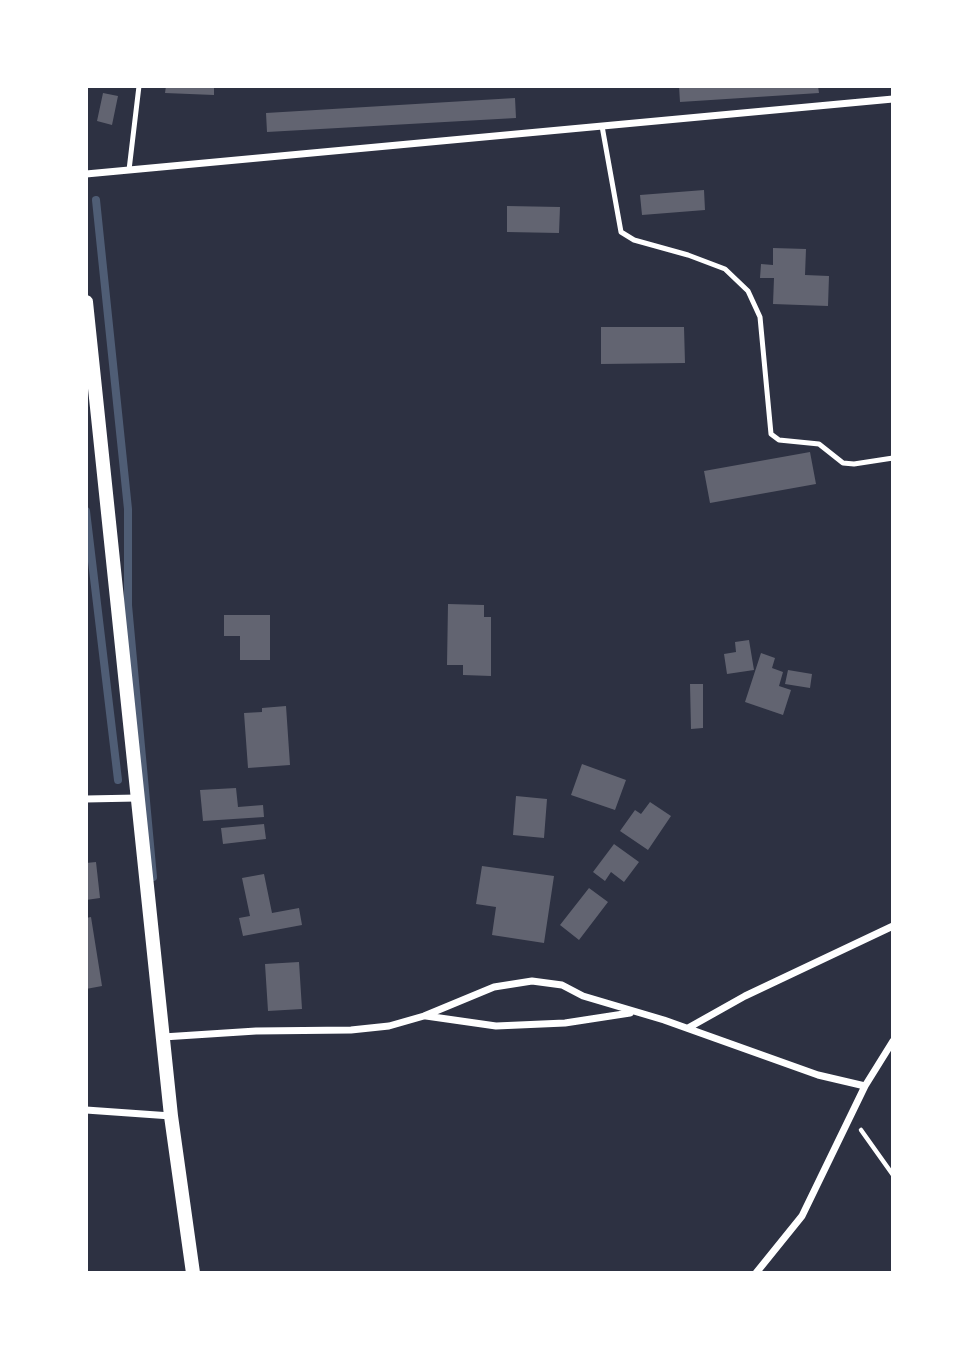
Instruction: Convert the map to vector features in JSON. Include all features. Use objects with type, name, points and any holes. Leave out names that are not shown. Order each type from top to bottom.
[{"type":"main road","points":[[86,303],[171,1116],[193,1273]]},
{"type":"street","points":[[86,174],[893,99]]},
{"type":"street","points":[[86,799],[137,798]]},
{"type":"street","points":[[688,1028],[745,996],[893,926]]},
{"type":"street","points":[[163,1037],[256,1031],[351,1030],[389,1026],[424,1016],[494,987],[532,981],[562,985],[583,996],[688,1028],[818,1075],[866,1086]]},
{"type":"street","points":[[424,1016],[496,1026],[565,1023],[634,1013]]},
{"type":"street","points":[[756,1273],[802,1216],[866,1086],[893,1041]]},
{"type":"street","points":[[86,1110],[171,1116]]},
{"type":"lane","points":[[129,170],[139,86]]},
{"type":"lane","points":[[602,126],[621,232],[634,240],[688,255],[725,270],[748,290],[760,317],[771,434],[779,440],[819,444],[843,463],[893,458]]},
{"type":"path","points":[[852,1118],[893,1175]]},
{"type":"building","points":[[166,86],[214,86],[214,95],[165,93]]},
{"type":"building","points":[[679,86],[818,86],[819,93],[680,102]]},
{"type":"building","points":[[103,93],[118,96],[112,125],[97,121]]},
{"type":"building","points":[[515,98],[516,118],[267,132],[266,113]]},
{"type":"building","points":[[704,190],[705,210],[642,215],[640,195]]},
{"type":"building","points":[[507,206],[560,207],[559,233],[507,232]]},
{"type":"building","points":[[773,248],[806,249],[805,275],[829,276],[828,306],[773,304],[774,278],[760,278],[761,264],[773,265]]},
{"type":"building","points":[[601,327],[684,327],[685,363],[601,364]]},
{"type":"building","points":[[810,452],[816,484],[710,503],[704,471]]},
{"type":"building","points":[[448,604],[484,605],[484,617],[491,617],[491,676],[463,675],[463,665],[447,665]]},
{"type":"building","points":[[224,615],[270,615],[270,660],[240,660],[240,636],[224,636]]},
{"type":"building","points":[[749,640],[754,670],[727,674],[724,654],[736,652],[735,642]]},
{"type":"building","points":[[761,653],[775,658],[772,668],[783,672],[779,686],[791,690],[783,715],[745,702]]},
{"type":"building","points":[[788,670],[812,674],[810,688],[785,684]]},
{"type":"building","points":[[690,684],[703,684],[703,728],[691,729]]},
{"type":"building","points":[[286,706],[290,765],[248,768],[244,713]]},
{"type":"building","points":[[582,764],[626,780],[615,810],[571,795]]},
{"type":"building","points":[[236,788],[238,807],[263,805],[264,817],[203,821],[200,790]]},
{"type":"building","points":[[516,796],[547,799],[544,838],[513,835]]},
{"type":"building","points":[[650,802],[671,816],[648,850],[620,831],[635,810],[641,814]]},
{"type":"building","points":[[264,824],[266,839],[223,844],[221,828]]},
{"type":"building","points":[[614,844],[639,862],[624,882],[611,872],[605,881],[593,872]]},
{"type":"building","points":[[96,862],[100,898],[86,900],[86,863]]},
{"type":"building","points":[[482,866],[554,876],[544,943],[492,935],[496,907],[476,904]]},
{"type":"building","points":[[264,874],[272,913],[299,908],[302,925],[243,936],[239,918],[250,916],[242,878]]},
{"type":"building","points":[[589,888],[608,902],[579,940],[560,925]]},
{"type":"building","points":[[91,917],[102,986],[86,989],[86,918]]},
{"type":"building","points":[[299,962],[302,1009],[268,1011],[265,964]]},
{"type":"waterway","points":[[96,200],[128,509],[128,605],[153,877]]},
{"type":"waterway","points":[[86,511],[118,780]]}]
